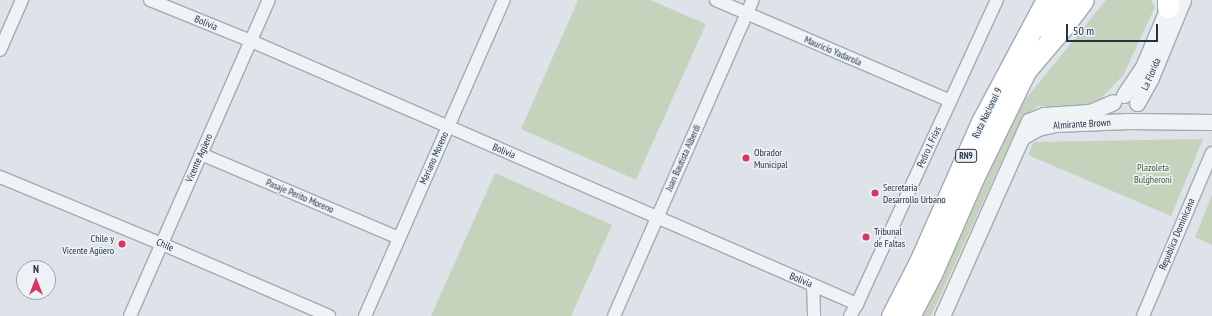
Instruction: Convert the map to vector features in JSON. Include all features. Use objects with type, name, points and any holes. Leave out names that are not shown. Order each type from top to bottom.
[{"type":"highway","name":"RN9","points":[[1018,69],[1020,30],[1034,0]]},
{"type":"highway","name":"Ruta Nacional 9","points":[[909,316],[931,274],[973,178],[1047,0]]},
{"type":"highway","name":"Ruta Nacional 9","points":[[892,316],[919,264],[982,122],[1064,0]]},
{"type":"highway","name":"RN9","points":[[1018,69],[1083,0]]},
{"type":"street","points":[[0,50],[22,0]]},
{"type":"street","name":"Bolivia","points":[[150,0],[250,41],[857,304]]},
{"type":"street","name":"Vicente Agüero","points":[[130,316],[269,0]]},
{"type":"street","name":"Mariano Moreno","points":[[365,316],[504,0]]},
{"type":"street","name":"Mauricio Yadarola","points":[[716,0],[950,101]]},
{"type":"street","name":"Juan Bautista Alberdi","points":[[614,316],[753,0]]},
{"type":"street","name":"Pedro J. Frías","points":[[850,316],[857,304],[997,0]]},
{"type":"street","points":[[1128,102],[1172,2]]},
{"type":"street","points":[[1125,121],[1136,115],[1128,102]]},
{"type":"street","points":[[942,316],[1029,121],[1038,116],[1090,112],[1128,102],[1163,122]]},
{"type":"street","name":"Almirante Brown","points":[[1125,121],[1113,114],[1128,102]]},
{"type":"street","name":"Almirante Brown","points":[[1022,137],[1046,126],[1125,121],[1212,122]]},
{"type":"street","name":"Republica Dominicana","points":[[1143,316],[1212,153]]},
{"type":"street","name":"Pasaje Perito Moreno","points":[[201,154],[399,238]]},
{"type":"street","name":"Chile","points":[[0,177],[162,244],[329,316]]},
{"type":"street","points":[[813,285],[814,316]]},
{"type":"green space","points":[[578,0],[650,0],[706,24],[636,180],[521,129]]},
{"type":"green space","points":[[1106,0],[1151,0],[1155,7],[1124,74],[1094,106],[1038,106],[1021,119],[931,316],[921,316],[1016,111]]},
{"type":"green space","name":"Plazoleta Bulgheroni","points":[[1203,139],[1171,216],[1028,155],[1034,142]]},
{"type":"green space","points":[[495,173],[612,225],[571,316],[431,316]]},
{"type":"green space","points":[[1212,195],[1212,245],[1195,237]]},
{"type":"place","name":"Obrador Municipal","points":[[746,158]]},
{"type":"place","name":"Secretaria Desarrollo Urbano","points":[[875,193]]},
{"type":"place","name":"Tribunal de Faltas","points":[[866,237]]},
{"type":"place","name":"Chile y Vicente Agüero","points":[[122,244]]}]
